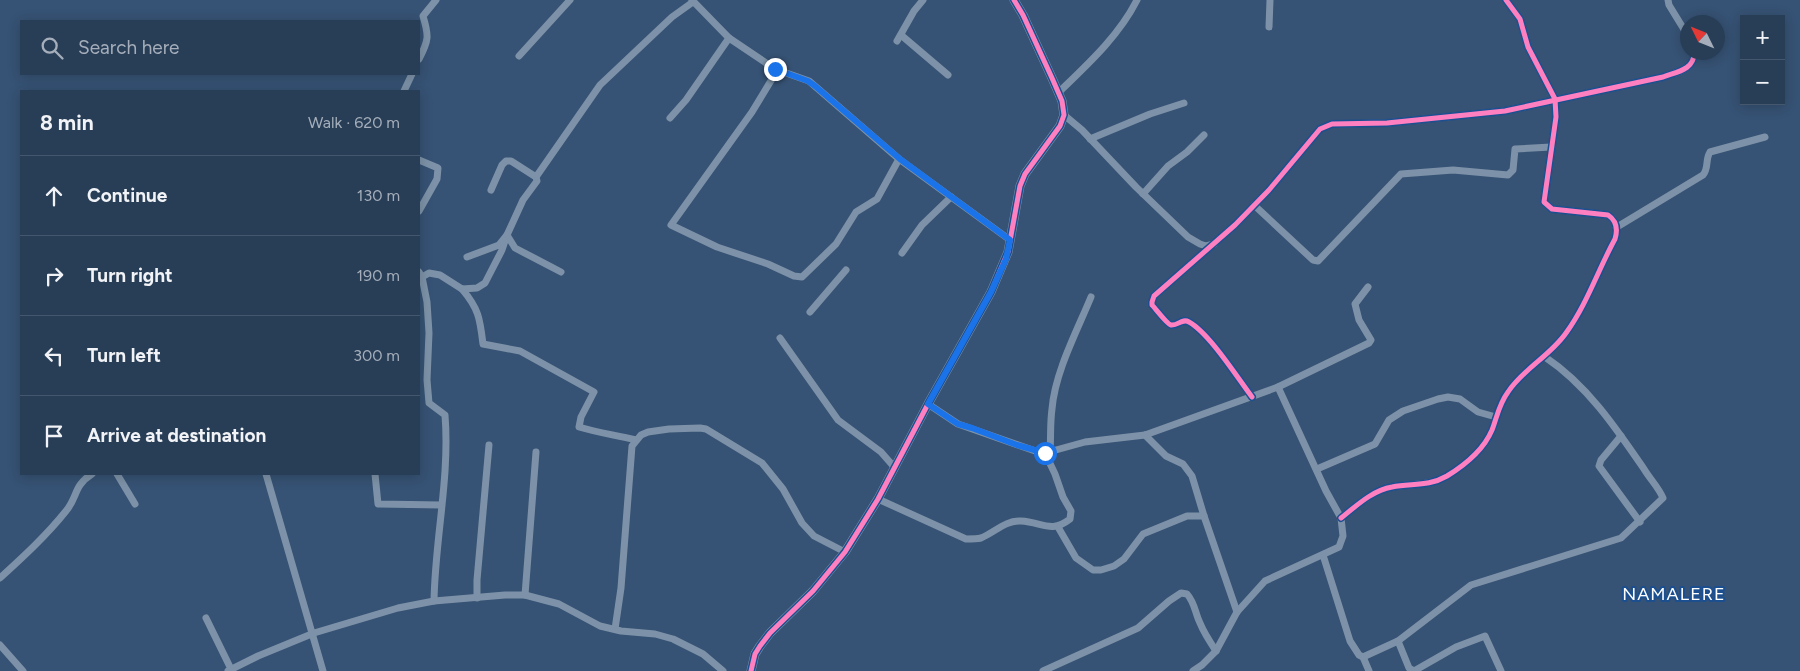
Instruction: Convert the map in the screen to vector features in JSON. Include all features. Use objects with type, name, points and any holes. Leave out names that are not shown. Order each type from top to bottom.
[{"type":"street","points":[[420,57],[426,44],[427,31],[423,16],[436,0]]},
{"type":"street","points":[[519,56],[570,0]]},
{"type":"street","points":[[923,0],[914,11],[899,38],[948,75]]},
{"type":"street","points":[[751,671],[755,654],[760,646],[770,633],[813,591],[845,552],[878,499],[928,404],[991,292],[1006,259],[1020,186],[1025,174],[1060,126],[1064,115],[1064,108],[1023,15],[1014,0]]},
{"type":"street","points":[[1058,93],[1096,56],[1123,24],[1137,0]]},
{"type":"street","points":[[1269,27],[1270,0]]},
{"type":"street","points":[[1341,518],[1378,491],[1393,487],[1420,486],[1446,477],[1461,467],[1484,444],[1489,438],[1500,406],[1508,391],[1530,368],[1545,357],[1566,333],[1581,311],[1615,239],[1617,227],[1611,218],[1604,214],[1556,209],[1546,205],[1543,198],[1556,118],[1555,99],[1528,47],[1520,19],[1506,0]]},
{"type":"street","points":[[1668,0],[1680,23]]},
{"type":"street","points":[[462,289],[477,288],[485,283],[524,200],[537,181],[536,177],[600,85],[672,17],[692,1],[729,38],[768,65],[808,81],[815,86],[900,159],[1010,240]]},
{"type":"street","points":[[670,118],[686,100],[729,38]]},
{"type":"street","points":[[1252,396],[1216,350],[1191,323],[1183,320],[1170,325],[1152,304],[1154,296],[1214,244],[1269,190],[1316,132],[1332,124],[1386,124],[1505,111],[1555,99],[1650,81],[1685,70],[1690,66],[1693,60]]},
{"type":"street","points":[[779,71],[671,225],[717,247],[768,264],[794,276],[802,277],[836,244],[856,212],[877,199],[900,159]]},
{"type":"street","points":[[404,90],[412,75]]},
{"type":"street","points":[[1090,139],[1150,114],[1184,103]]},
{"type":"street","points":[[1064,115],[1188,237],[1206,246],[1214,244]]},
{"type":"street","points":[[1143,194],[1168,166],[1187,152],[1204,135]]},
{"type":"street","points":[[1617,227],[1702,175],[1706,169],[1707,156],[1710,152],[1765,137]]},
{"type":"street","points":[[690,194],[718,167],[732,144]]},
{"type":"street","points":[[1254,205],[1313,260],[1318,261],[1401,174],[1453,170],[1508,175],[1513,170],[1515,149],[1551,147]]},
{"type":"street","points":[[420,160],[438,168],[437,179],[420,209]]},
{"type":"street","points":[[492,190],[502,165],[506,160],[511,161],[536,177]]},
{"type":"street","points":[[902,253],[922,225],[951,197]]},
{"type":"street","points":[[467,258],[499,246],[507,235]]},
{"type":"street","points":[[507,235],[515,248],[561,272]]},
{"type":"street","points":[[810,312],[846,270]]},
{"type":"street","points":[[434,601],[435,570],[447,443],[445,415],[429,403],[427,380],[428,302],[420,275],[429,273],[440,274],[462,289],[473,302],[480,319],[483,344],[520,351],[594,392],[581,417],[579,427],[601,434],[618,435],[636,440]]},
{"type":"street","points":[[928,404],[958,424],[1017,445],[1048,452],[1085,442],[1145,435],[1278,387],[1369,343],[1371,340],[1359,320],[1355,304],[1368,286]]},
{"type":"street","points":[[878,499],[966,539],[979,539],[1002,526],[1021,521],[1052,528],[1070,520],[1071,511],[1063,497],[1048,452],[1052,408],[1067,355],[1091,297]]},
{"type":"street","points":[[780,338],[838,420],[881,452],[895,468]]},
{"type":"street","points":[[1363,657],[1398,641],[1471,585],[1621,538],[1640,522],[1663,498],[1621,436],[1586,392],[1563,369],[1545,357]]},
{"type":"street","points":[[1193,671],[1216,651],[1237,612],[1266,581],[1341,545],[1343,532],[1341,518],[1326,491],[1278,387]]},
{"type":"street","points":[[1317,469],[1375,444],[1389,420],[1403,411],[1438,399],[1448,397],[1460,399],[1478,412],[1496,417]]},
{"type":"street","points":[[614,629],[621,588],[632,446],[641,435],[655,430],[706,429],[762,463],[783,489],[802,523],[814,536],[845,552]]},
{"type":"street","points":[[1145,435],[1166,456],[1184,464],[1192,476],[1237,612]]},
{"type":"street","points":[[1621,436],[1601,460],[1599,466],[1640,522]]},
{"type":"street","points":[[477,598],[489,445]]},
{"type":"street","points":[[525,595],[536,452]]},
{"type":"street","points":[[0,578],[32,549],[64,514],[69,508],[80,483],[91,475]]},
{"type":"street","points":[[117,475],[135,504]]},
{"type":"street","points":[[266,475],[324,671]]},
{"type":"street","points":[[375,475],[378,504],[441,505]]},
{"type":"street","points":[[1058,526],[1076,558],[1093,570],[1101,570],[1114,566],[1124,559],[1143,534],[1187,516],[1204,516]]},
{"type":"street","points":[[1323,555],[1350,641],[1359,655],[1363,657],[1369,671]]},
{"type":"street","points":[[1043,671],[1138,628],[1181,593],[1187,594],[1194,603],[1203,632],[1216,651]]},
{"type":"street","points":[[206,618],[230,670],[258,656],[314,633],[398,608],[434,601],[525,595],[559,604],[600,626],[622,631],[655,634],[672,639],[702,654],[723,671]]},
{"type":"street","points":[[1398,641],[1410,668],[1414,671],[1456,647],[1485,636],[1501,671]]},
{"type":"street","points":[[0,645],[23,671]]},
{"type":"cycle path","points":[[751,671],[755,654],[760,646],[770,633],[813,591],[845,552],[878,499],[928,404],[991,292],[1008,252],[1020,186],[1025,174],[1060,126],[1064,115],[1062,101],[1023,15],[1014,0]]},
{"type":"cycle path","points":[[1341,518],[1378,491],[1392,487],[1433,482],[1454,472],[1473,456],[1489,437],[1500,406],[1514,384],[1552,349],[1566,333],[1586,299],[1615,239],[1616,226],[1608,215],[1552,209],[1544,202],[1556,117],[1555,99],[1528,47],[1520,19],[1506,0]]},
{"type":"cycle path","points":[[1252,397],[1222,356],[1197,328],[1187,321],[1173,325],[1169,324],[1152,305],[1152,302],[1154,296],[1235,225],[1269,190],[1320,129],[1332,124],[1387,123],[1505,111],[1663,77],[1688,67],[1692,60]]},
{"type":"district","name":"NAMALERE","points":[[1674,594]]},
{"type":"route","points":[[775,69],[808,81],[815,86],[900,159],[1010,240],[1006,259],[991,292],[928,404],[958,424],[1045,453]]}]
